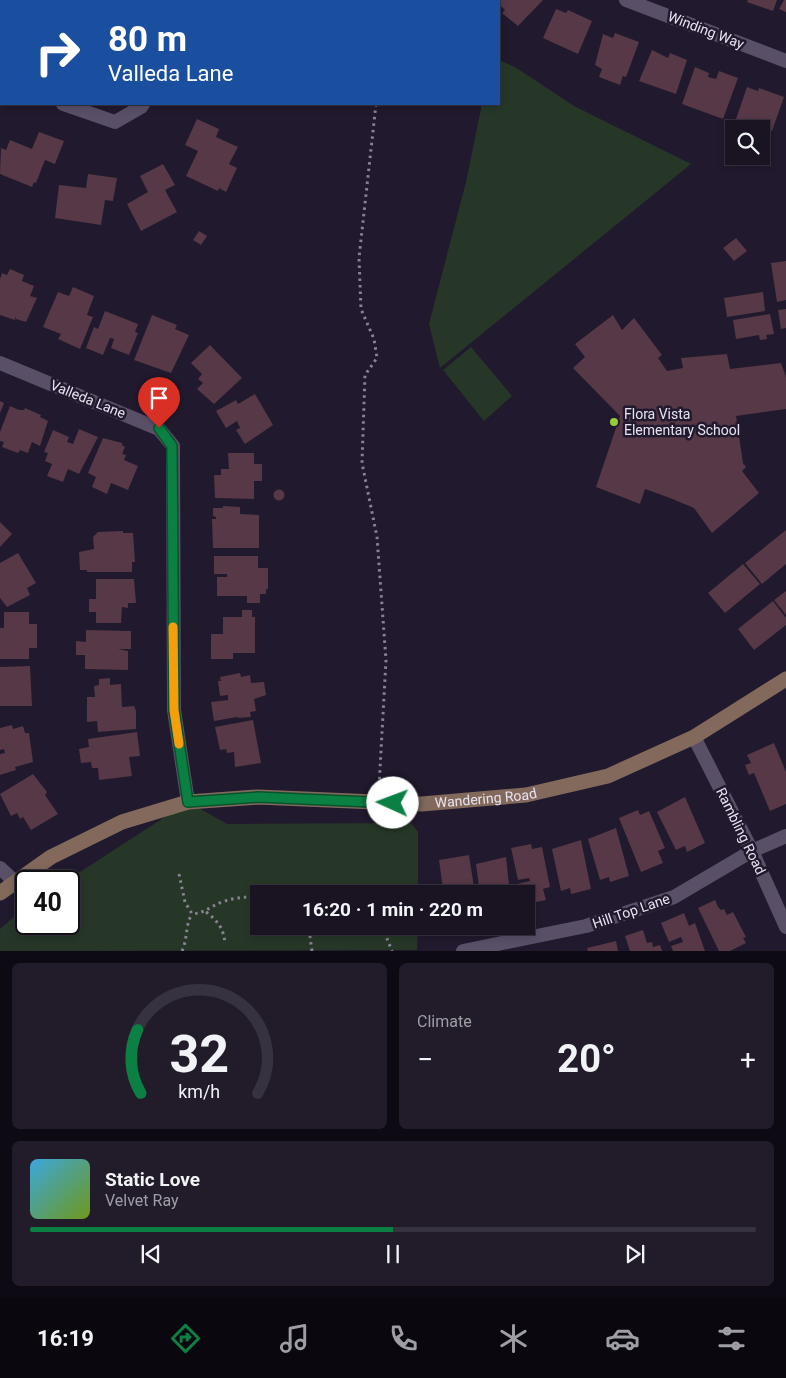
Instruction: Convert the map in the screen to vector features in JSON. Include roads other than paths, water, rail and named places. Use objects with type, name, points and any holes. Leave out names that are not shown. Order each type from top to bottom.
[{"type":"street","name":"Winding Way","points":[[626,0],[786,61]]},
{"type":"street","points":[[66,105],[115,122],[142,105]]},
{"type":"street","name":"Valleda Lane","points":[[0,363],[159,428],[172,446],[174,710],[188,802]]},
{"type":"street","name":"Wandering Road","points":[[0,893],[14,881],[51,857],[122,822],[188,802],[258,797],[422,804],[526,796],[608,776],[694,736],[786,679]]},
{"type":"street","name":"Rambling Road","points":[[694,736],[752,851],[786,927]]},
{"type":"street","name":"Hill Top Lane","points":[[463,950],[586,926],[674,897],[752,851],[786,836]]},
{"type":"street","points":[[0,868],[14,881]]},
{"type":"place","name":"Flora Vista Elementary School","points":[[614,422]]}]
